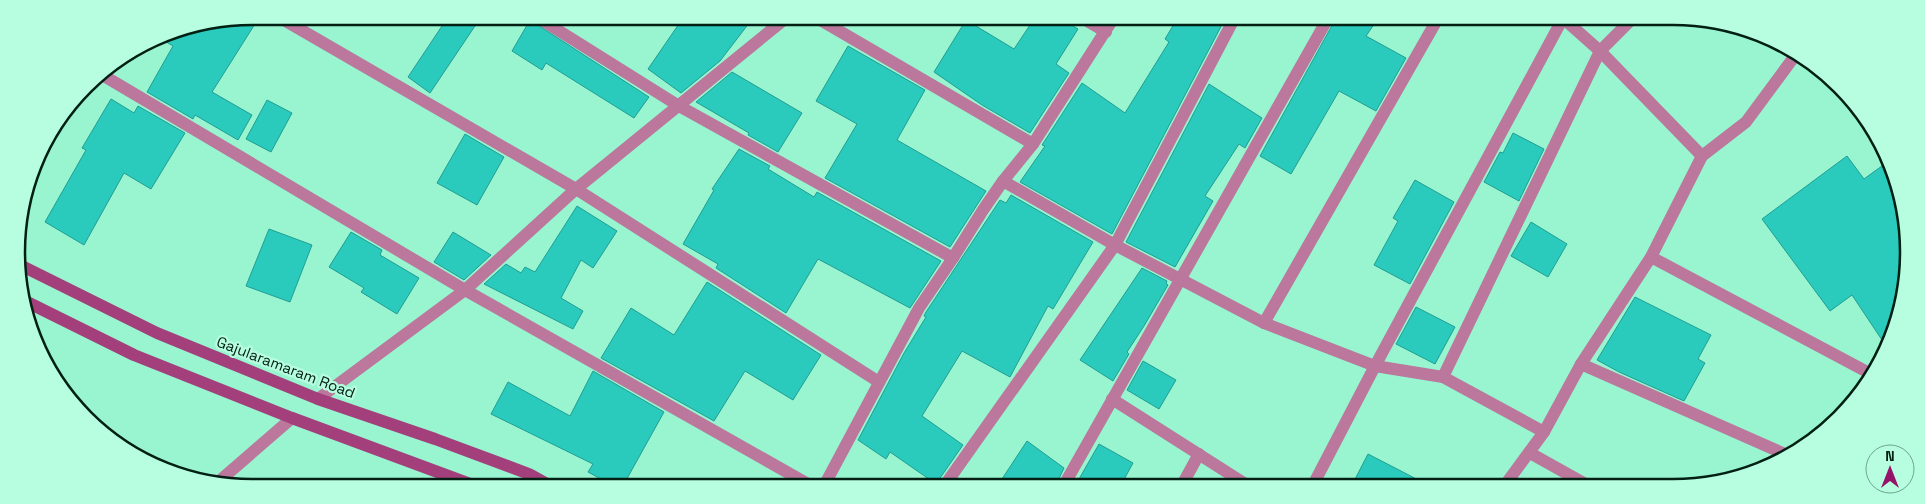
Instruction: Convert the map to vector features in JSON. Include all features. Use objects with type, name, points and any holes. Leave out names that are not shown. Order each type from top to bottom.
[{"type":"main road","name":"Gajularamaram Road","points":[[25,268],[156,333],[318,399],[443,442],[538,479]]},
{"type":"main road","points":[[31,304],[134,355],[292,418],[457,479]]},
{"type":"street","points":[[293,25],[576,189],[879,382]]},
{"type":"street","points":[[550,25],[680,106],[954,258]]},
{"type":"street","points":[[318,399],[465,290],[576,189],[778,25]]},
{"type":"street","points":[[829,25],[1033,144]]},
{"type":"street","points":[[1094,25],[1106,32]]},
{"type":"street","points":[[828,479],[919,308],[954,258],[1003,181],[1033,144],[1110,25]]},
{"type":"street","points":[[949,479],[1115,245],[1231,25]]},
{"type":"street","points":[[1067,479],[1324,25]]},
{"type":"street","points":[[1264,323],[1434,25]]},
{"type":"street","points":[[1316,479],[1375,366],[1561,25]]},
{"type":"street","points":[[1570,25],[1600,51],[1702,156]]},
{"type":"street","points":[[1444,377],[1600,51],[1626,25]]},
{"type":"street","points":[[1510,479],[1544,432],[1581,364],[1651,257],[1702,156],[1746,122],[1793,59]]},
{"type":"street","points":[[107,78],[465,290],[799,479]]},
{"type":"street","points":[[1003,181],[1115,245],[1264,323],[1375,366],[1444,377],[1544,432]]},
{"type":"street","points":[[1651,257],[1866,371]]},
{"type":"street","points":[[1581,364],[1780,452]]},
{"type":"street","points":[[1112,399],[1238,479]]},
{"type":"street","points":[[224,477],[292,418]]},
{"type":"street","points":[[1530,453],[1576,479]]},
{"type":"street","points":[[1185,479],[1199,454]]},
{"type":"building","points":[[254,25],[212,92],[252,115],[238,140],[195,115],[193,119],[147,92],[173,46],[166,42],[208,29]]},
{"type":"building","points":[[443,25],[476,25],[430,93],[408,77]]},
{"type":"building","points":[[527,25],[538,25],[649,97],[634,118],[546,63],[542,70],[512,51]]},
{"type":"building","points":[[678,25],[748,25],[720,61],[681,93],[648,69]]},
{"type":"building","points":[[963,25],[974,25],[1014,49],[1030,25],[1072,25],[1078,29],[1056,64],[1069,73],[1030,133],[982,105],[934,72]]},
{"type":"building","points":[[1173,25],[1222,25],[1112,234],[1020,182],[1045,146],[1042,145],[1082,83],[1125,113],[1169,42],[1165,39]]},
{"type":"building","points":[[1332,25],[1374,25],[1366,36],[1406,58],[1376,111],[1339,91],[1291,174],[1260,156]]},
{"type":"building","points":[[848,46],[925,90],[897,140],[986,191],[950,247],[825,178],[857,124],[816,101]]},
{"type":"building","points":[[732,72],[802,113],[778,152],[696,102]]},
{"type":"building","points":[[1209,84],[1262,118],[1245,148],[1239,144],[1205,196],[1213,201],[1175,267],[1126,242]]},
{"type":"building","points":[[111,99],[134,113],[138,106],[185,133],[151,189],[124,173],[84,245],[45,222],[86,150],[82,148]]},
{"type":"building","points":[[267,100],[292,113],[271,152],[246,139]]},
{"type":"building","points":[[1513,133],[1544,149],[1519,201],[1484,182],[1500,152],[1503,153]]},
{"type":"building","points":[[465,134],[504,157],[477,205],[437,183]]},
{"type":"building","points":[[739,149],[770,166],[768,169],[814,197],[817,192],[941,261],[910,308],[818,259],[786,313],[716,268],[718,264],[683,244],[714,190],[712,189]]},
{"type":"building","points":[[1847,156],[1864,179],[1883,165],[1896,208],[1900,237],[1900,267],[1896,296],[1882,340],[1852,295],[1830,311],[1762,219]]},
{"type":"building","points":[[1415,180],[1454,202],[1410,284],[1374,265],[1398,221],[1393,218]]},
{"type":"building","points":[[1011,195],[1093,242],[1053,309],[1048,306],[1010,377],[962,351],[922,416],[963,445],[939,479],[929,479],[890,452],[886,459],[858,440],[904,353],[926,317],[924,316],[926,312],[1000,200],[1006,203]]},
{"type":"building","points":[[577,206],[617,231],[593,268],[581,260],[561,298],[583,311],[573,329],[484,284],[506,264],[521,273],[525,267],[535,272]]},
{"type":"building","points":[[1531,222],[1567,244],[1548,277],[1511,256]]},
{"type":"building","points":[[269,229],[312,245],[290,302],[246,286]]},
{"type":"building","points":[[351,232],[382,250],[380,255],[419,278],[397,314],[361,292],[364,288],[329,267]]},
{"type":"building","points":[[453,232],[491,255],[464,280],[434,262]]},
{"type":"building","points":[[1142,268],[1167,281],[1168,285],[1127,352],[1129,354],[1113,381],[1080,360]]},
{"type":"building","points":[[707,282],[821,355],[793,400],[745,371],[714,421],[601,358],[631,308],[674,335]]},
{"type":"building","points":[[1635,297],[1711,335],[1698,359],[1705,363],[1684,401],[1597,360]]},
{"type":"building","points":[[1416,307],[1455,327],[1435,364],[1396,344]]},
{"type":"building","points":[[1143,361],[1176,380],[1159,409],[1127,390]]},
{"type":"building","points":[[593,371],[664,412],[627,479],[601,479],[588,472],[593,464],[491,414],[508,382],[570,416]]},
{"type":"building","points":[[1027,441],[1064,468],[1059,479],[1002,479]]},
{"type":"building","points":[[1099,444],[1133,463],[1124,479],[1079,479]]},
{"type":"building","points":[[1368,454],[1416,479],[1355,479]]}]
